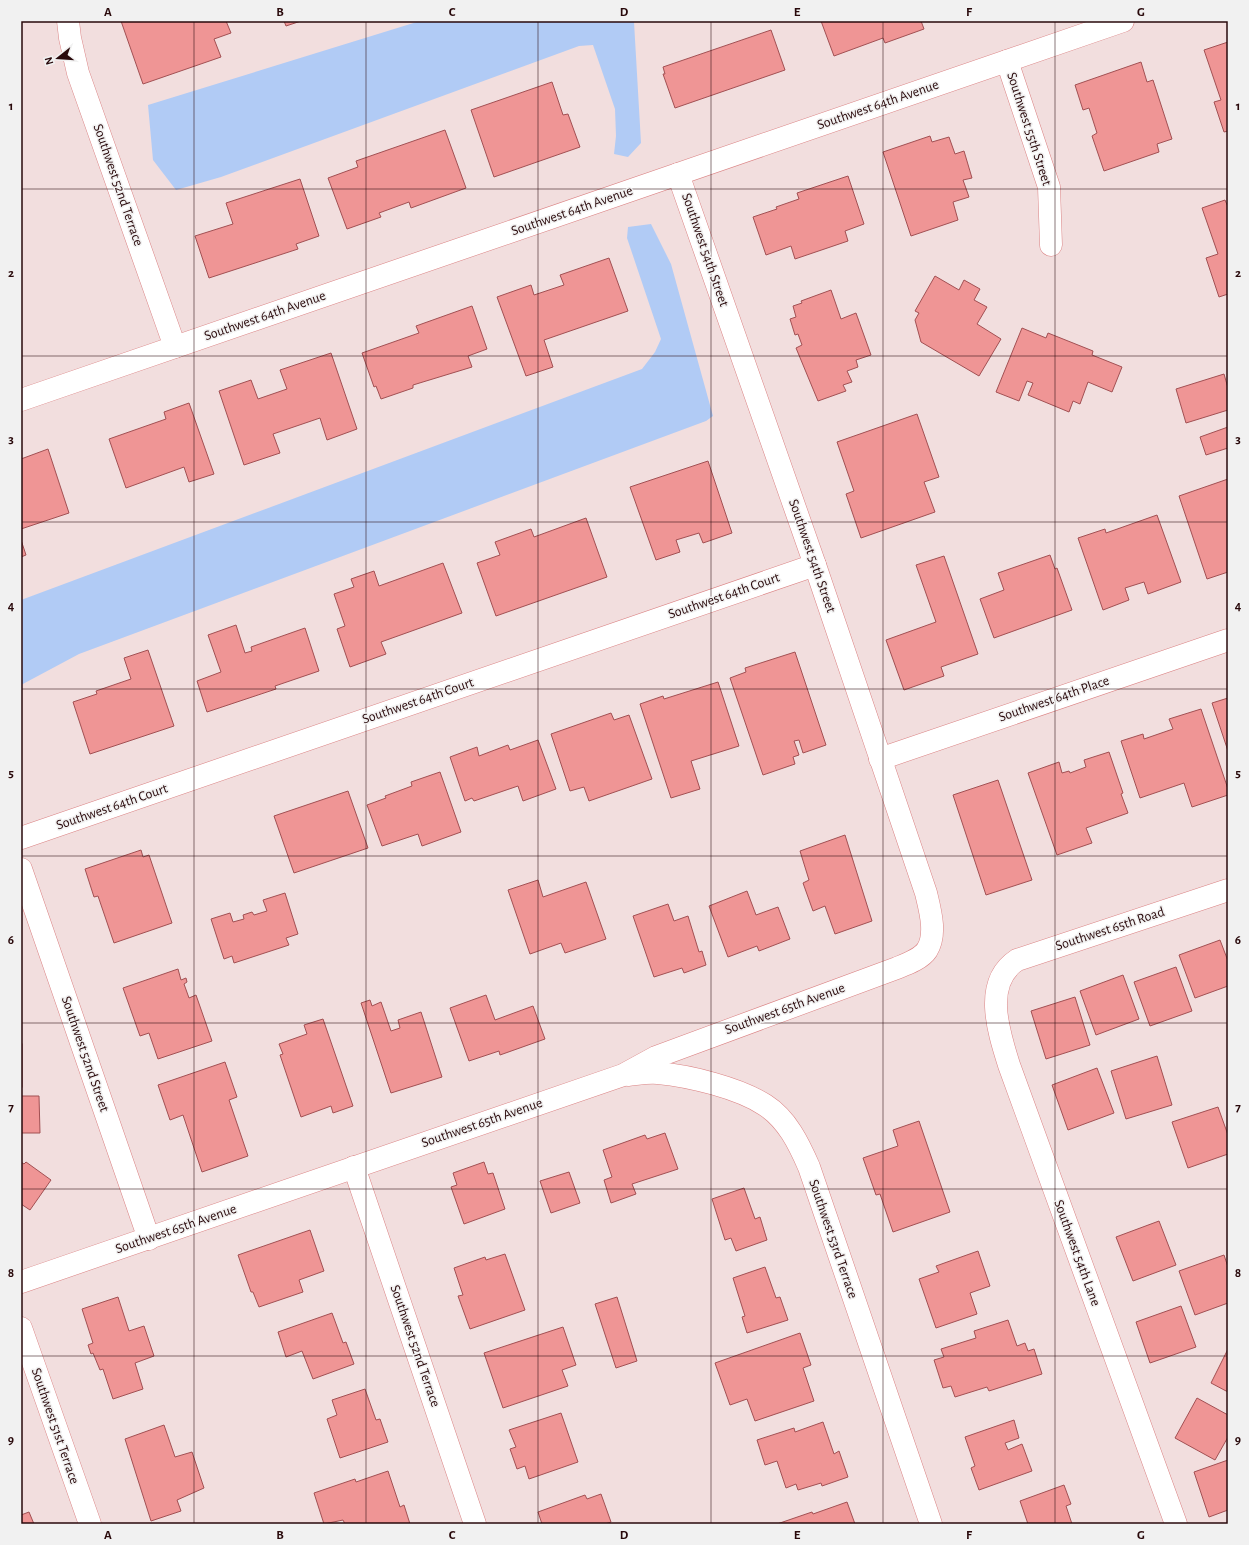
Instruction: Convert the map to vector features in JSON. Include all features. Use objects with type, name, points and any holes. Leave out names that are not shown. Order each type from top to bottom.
[{"type":"street","name":"Southwest 52nd Terrace","points":[[68,21],[70,38],[78,73],[175,348]]},
{"type":"street","name":"Southwest 64th Avenue","points":[[21,400],[1122,21]]},
{"type":"street","name":"Southwest 55th Street","points":[[1007,61],[1049,187],[1051,245]]},
{"type":"street","name":"Southwest 54th Street","points":[[678,174],[815,565],[926,893],[932,926],[930,942]]},
{"type":"street","name":"Southwest 64th Court","points":[[21,838],[815,565]]},
{"type":"street","name":"Southwest 64th Place","points":[[880,759],[1228,640]]},
{"type":"street","name":"Southwest 52nd Street","points":[[21,869],[149,1238]]},
{"type":"street","name":"Southwest 65th Road","points":[[1000,980],[1010,965],[1025,956],[1228,890]]},
{"type":"street","name":"Southwest 65th Avenue","points":[[21,1282],[623,1076],[656,1057],[897,968],[921,956],[927,950],[930,942]]},
{"type":"street","name":"Southwest 54th Lane","points":[[1000,980],[996,1004],[997,1017],[1009,1065],[1176,1524]]},
{"type":"street","name":"Southwest 53rd Terrace","points":[[623,1076],[663,1074],[727,1089],[766,1106],[791,1132],[801,1148],[809,1167],[930,1524]]},
{"type":"street","name":"Southwest 52nd Terrace","points":[[354,1167],[476,1524]]},
{"type":"street","name":"Southwest 51st Terrace","points":[[21,1328],[90,1524]]},
{"type":"water","points":[[420,21],[636,21],[634,22],[641,143],[628,157],[614,154],[616,136],[615,109],[593,45],[579,46],[221,177],[176,190],[153,160],[148,105]]},
{"type":"water","points":[[651,224],[671,264],[713,416],[706,421],[79,654],[21,685],[21,600],[642,369],[655,352],[661,339],[627,238],[628,227]]},
{"type":"building","points":[[121,21],[226,21],[231,33],[214,39],[221,57],[143,84]]},
{"type":"building","points":[[284,21],[301,21],[286,26]]},
{"type":"building","points":[[821,21],[921,21],[924,29],[885,43],[883,38],[834,56]]},
{"type":"building","points":[[771,30],[785,70],[675,108],[663,74],[665,74],[663,67]]},
{"type":"building","points":[[1228,42],[1228,131],[1224,132],[1214,102],[1221,100],[1204,50]]},
{"type":"building","points":[[1141,62],[1147,82],[1153,80],[1172,139],[1157,144],[1159,152],[1104,171],[1092,136],[1097,133],[1089,108],[1083,110],[1075,85]]},
{"type":"building","points":[[552,82],[563,115],[568,114],[580,147],[494,177],[471,110]]},
{"type":"building","points":[[445,130],[466,188],[411,208],[409,202],[379,213],[381,217],[347,229],[328,178],[358,167],[356,161]]},
{"type":"building","points":[[930,136],[932,142],[949,137],[955,154],[964,151],[972,178],[963,180],[969,197],[953,202],[958,220],[911,236],[883,152]]},
{"type":"building","points":[[848,176],[864,224],[845,231],[848,241],[795,259],[791,246],[766,255],[753,217],[777,209],[776,207],[799,199],[797,193]]},
{"type":"building","points":[[300,179],[319,236],[296,244],[298,249],[209,278],[195,236],[233,224],[226,203]]},
{"type":"building","points":[[1225,200],[1228,207],[1228,294],[1219,297],[1206,258],[1218,254],[1202,208]]},
{"type":"building","points":[[609,258],[628,311],[544,340],[553,367],[526,376],[497,297],[531,285],[534,295],[564,285],[560,275]]},
{"type":"building","points":[[935,276],[959,290],[964,280],[980,289],[974,300],[987,307],[977,324],[1001,339],[979,376],[921,342],[915,320],[919,313],[915,311]]},
{"type":"building","points":[[831,290],[841,319],[856,313],[871,355],[856,360],[858,367],[847,371],[852,382],[843,385],[846,391],[818,401],[796,348],[802,345],[798,334],[795,335],[790,319],[796,317],[793,306],[802,303],[801,301]]},
{"type":"building","points":[[472,306],[487,349],[468,356],[472,367],[413,385],[413,388],[381,399],[376,386],[374,387],[362,353],[419,333],[416,326]]},
{"type":"building","points":[[1022,328],[1046,338],[1048,333],[1093,351],[1092,355],[1122,367],[1112,392],[1088,382],[1080,404],[1073,401],[1069,412],[1028,395],[1033,383],[1027,381],[1019,401],[996,392]]},
{"type":"building","points":[[331,353],[357,429],[327,440],[320,418],[273,434],[280,453],[244,465],[219,391],[251,380],[258,399],[287,389],[280,370]]},
{"type":"building","points":[[1224,374],[1228,388],[1228,410],[1186,423],[1176,389]]},
{"type":"building","points":[[189,403],[214,474],[189,482],[184,467],[126,488],[109,439],[166,419],[164,412]]},
{"type":"building","points":[[917,414],[939,477],[924,482],[935,512],[861,538],[846,494],[854,491],[837,442]]},
{"type":"building","points":[[1228,427],[1228,448],[1206,455],[1200,437]]},
{"type":"building","points":[[48,449],[69,513],[21,529],[21,459]]},
{"type":"building","points":[[708,461],[732,533],[703,543],[699,533],[676,540],[680,552],[656,560],[630,487]]},
{"type":"building","points":[[1228,479],[1228,572],[1207,579],[1179,496]]},
{"type":"building","points":[[1157,515],[1181,582],[1148,594],[1144,582],[1125,588],[1129,600],[1103,610],[1078,538],[1105,529],[1106,533]]},
{"type":"building","points":[[586,518],[607,577],[496,616],[477,563],[500,555],[495,542],[531,529],[534,537]]},
{"type":"building","points":[[21,540],[26,555],[21,557]]},
{"type":"building","points":[[1050,555],[1055,569],[1057,568],[1072,610],[994,638],[980,599],[1004,590],[998,573]]},
{"type":"building","points":[[944,556],[978,654],[941,667],[944,676],[904,690],[886,640],[936,622],[916,565]]},
{"type":"building","points":[[443,563],[462,613],[381,642],[386,654],[350,667],[337,629],[345,626],[334,594],[354,587],[351,579],[374,571],[379,586]]},
{"type":"building","points":[[236,625],[245,653],[252,651],[251,647],[305,628],[319,671],[275,686],[276,689],[207,712],[197,681],[221,672],[208,635]]},
{"type":"building","points":[[148,650],[174,726],[90,754],[73,702],[97,694],[96,691],[131,679],[124,658]]},
{"type":"building","points":[[795,652],[826,745],[803,753],[799,740],[794,741],[799,755],[793,757],[795,764],[763,775],[730,678],[746,672],[745,668]]},
{"type":"building","points":[[718,682],[739,746],[691,761],[700,789],[671,798],[640,704],[663,696],[664,699]]},
{"type":"building","points":[[1228,698],[1228,751],[1212,703]]},
{"type":"building","points":[[1201,709],[1228,789],[1228,795],[1192,807],[1184,783],[1140,798],[1121,741],[1143,734],[1144,739],[1173,729],[1169,719]]},
{"type":"building","points":[[611,713],[614,720],[629,715],[652,779],[589,801],[584,787],[570,791],[551,734]]},
{"type":"building","points":[[538,740],[556,789],[523,801],[518,786],[474,801],[472,798],[465,801],[450,757],[477,747],[479,756],[508,745],[510,750]]},
{"type":"building","points":[[1109,752],[1128,813],[1086,828],[1092,843],[1057,855],[1028,773],[1059,762],[1062,773],[1069,771],[1070,773],[1086,767],[1084,760]]},
{"type":"building","points":[[440,772],[461,832],[422,846],[418,834],[382,846],[367,805],[386,798],[385,796],[412,786],[411,782]]},
{"type":"building","points":[[998,780],[1032,880],[986,895],[953,795]]},
{"type":"building","points":[[348,791],[368,848],[294,873],[274,816]]},
{"type":"building","points":[[845,835],[872,921],[835,934],[825,906],[813,911],[803,883],[809,880],[800,851]]},
{"type":"building","points":[[141,850],[143,857],[149,855],[172,923],[114,943],[98,896],[94,897],[85,869]]},
{"type":"building","points":[[538,880],[543,897],[586,882],[606,939],[565,953],[561,943],[530,954],[508,890]]},
{"type":"building","points":[[747,891],[756,915],[778,907],[790,939],[759,951],[757,946],[728,957],[709,906]]},
{"type":"building","points":[[285,893],[298,934],[286,938],[289,945],[234,963],[232,956],[224,959],[211,919],[230,913],[233,922],[244,919],[243,915],[252,912],[254,915],[267,911],[263,900]]},
{"type":"building","points":[[668,904],[674,921],[688,916],[699,952],[702,951],[706,965],[684,973],[682,968],[654,977],[633,916]]},
{"type":"building","points":[[1220,940],[1228,961],[1228,986],[1195,998],[1179,955]]},
{"type":"building","points":[[1176,967],[1192,1011],[1150,1026],[1134,982]]},
{"type":"building","points":[[178,969],[181,980],[186,978],[187,982],[184,984],[189,998],[196,995],[212,1041],[158,1059],[149,1033],[140,1036],[123,988]]},
{"type":"building","points":[[1123,975],[1139,1019],[1096,1035],[1080,991]]},
{"type":"building","points":[[486,995],[495,1020],[533,1006],[545,1039],[500,1055],[499,1051],[469,1061],[450,1008]]},
{"type":"building","points":[[1075,997],[1090,1045],[1046,1059],[1031,1011]]},
{"type":"building","points":[[370,1000],[372,1006],[381,1002],[391,1031],[400,1028],[398,1020],[421,1012],[442,1077],[391,1093],[361,1003]]},
{"type":"building","points":[[323,1019],[353,1106],[333,1113],[331,1106],[301,1117],[280,1055],[283,1054],[279,1044],[307,1034],[304,1025]]},
{"type":"building","points":[[22,1044],[22,1087],[21,1087]]},
{"type":"building","points":[[1157,1056],[1172,1105],[1126,1119],[1111,1071]]},
{"type":"building","points":[[225,1062],[237,1097],[229,1100],[248,1156],[202,1172],[183,1115],[170,1120],[158,1085]]},
{"type":"building","points":[[1097,1068],[1114,1113],[1068,1130],[1052,1085]]},
{"type":"building","points":[[21,1096],[39,1096],[40,1133],[21,1133]]},
{"type":"building","points":[[1218,1107],[1228,1135],[1228,1154],[1188,1168],[1172,1122]]},
{"type":"building","points":[[919,1121],[950,1212],[893,1232],[880,1194],[876,1195],[863,1158],[898,1146],[893,1130]]},
{"type":"building","points":[[665,1133],[678,1169],[632,1184],[636,1194],[611,1203],[604,1180],[612,1177],[603,1150],[645,1135],[647,1139]]},
{"type":"building","points":[[21,1162],[24,1164],[26,1162],[51,1180],[30,1210],[21,1204]]},
{"type":"building","points":[[484,1162],[488,1174],[493,1173],[505,1209],[464,1224],[451,1187],[457,1185],[453,1173]]},
{"type":"building","points":[[569,1172],[580,1203],[551,1213],[540,1181]]},
{"type":"building","points":[[744,1188],[755,1219],[760,1217],[767,1240],[736,1251],[731,1238],[725,1240],[712,1199]]},
{"type":"building","points":[[1159,1221],[1176,1265],[1133,1281],[1116,1237]]},
{"type":"building","points":[[310,1230],[324,1271],[299,1280],[303,1292],[259,1307],[253,1292],[251,1292],[238,1255]]},
{"type":"building","points":[[978,1251],[990,1286],[970,1293],[977,1314],[936,1328],[919,1279],[939,1272],[936,1266]]},
{"type":"building","points":[[505,1254],[525,1310],[470,1329],[458,1296],[463,1295],[454,1268],[485,1257],[486,1260]]},
{"type":"building","points":[[1224,1255],[1228,1267],[1228,1303],[1195,1315],[1179,1271]]},
{"type":"building","points":[[765,1267],[776,1298],[780,1297],[788,1320],[747,1333],[742,1317],[745,1316],[733,1278]]},
{"type":"building","points":[[118,1297],[129,1331],[144,1326],[154,1356],[135,1363],[143,1389],[113,1399],[103,1369],[100,1370],[93,1353],[91,1354],[88,1345],[93,1343],[82,1309]]},
{"type":"building","points":[[617,1297],[637,1361],[616,1368],[595,1304]]},
{"type":"building","points":[[1181,1306],[1196,1347],[1150,1363],[1136,1322]]},
{"type":"building","points":[[332,1313],[343,1343],[346,1342],[354,1364],[313,1379],[302,1351],[286,1357],[278,1332]]},
{"type":"building","points":[[1008,1320],[1017,1346],[1025,1343],[1028,1351],[1034,1349],[1042,1374],[989,1391],[987,1387],[955,1397],[951,1386],[943,1388],[934,1360],[944,1357],[941,1349],[976,1338],[974,1331]]},
{"type":"building","points":[[563,1327],[576,1365],[562,1370],[568,1386],[503,1408],[484,1353]]},
{"type":"building","points":[[800,1333],[811,1365],[803,1368],[814,1401],[755,1421],[747,1399],[730,1405],[715,1363]]},
{"type":"building","points":[[1228,1349],[1228,1392],[1211,1383]]},
{"type":"building","points":[[365,1389],[376,1420],[380,1419],[388,1442],[340,1458],[327,1419],[337,1415],[332,1400]]},
{"type":"building","points":[[1197,1398],[1228,1415],[1228,1437],[1215,1460],[1175,1438]]},
{"type":"building","points":[[561,1413],[578,1462],[529,1479],[525,1466],[517,1469],[510,1449],[516,1447],[509,1430]]},
{"type":"building","points":[[1014,1420],[1019,1438],[1005,1443],[1008,1450],[1022,1444],[1032,1471],[979,1490],[971,1468],[975,1466],[965,1437]]},
{"type":"building","points":[[823,1422],[834,1454],[839,1451],[848,1477],[822,1486],[821,1483],[798,1490],[796,1484],[786,1488],[777,1461],[765,1465],[757,1440],[794,1428],[795,1432]]},
{"type":"building","points":[[164,1425],[175,1457],[192,1452],[204,1488],[177,1500],[181,1511],[151,1521],[125,1439]]},
{"type":"building","points":[[1228,1460],[1228,1510],[1209,1517],[1194,1472]]},
{"type":"building","points":[[388,1471],[400,1507],[404,1505],[410,1524],[345,1524],[343,1520],[324,1524],[314,1493],[355,1479],[356,1482]]},
{"type":"building","points":[[1064,1485],[1071,1504],[1066,1506],[1072,1524],[1028,1524],[1020,1501]]},
{"type":"building","points":[[601,1494],[611,1522],[605,1524],[542,1524],[538,1512],[585,1495],[587,1499]]},
{"type":"building","points":[[847,1502],[855,1524],[777,1524],[812,1512],[813,1514]]},
{"type":"building","points":[[29,1512],[34,1524],[21,1524],[21,1515]]}]
